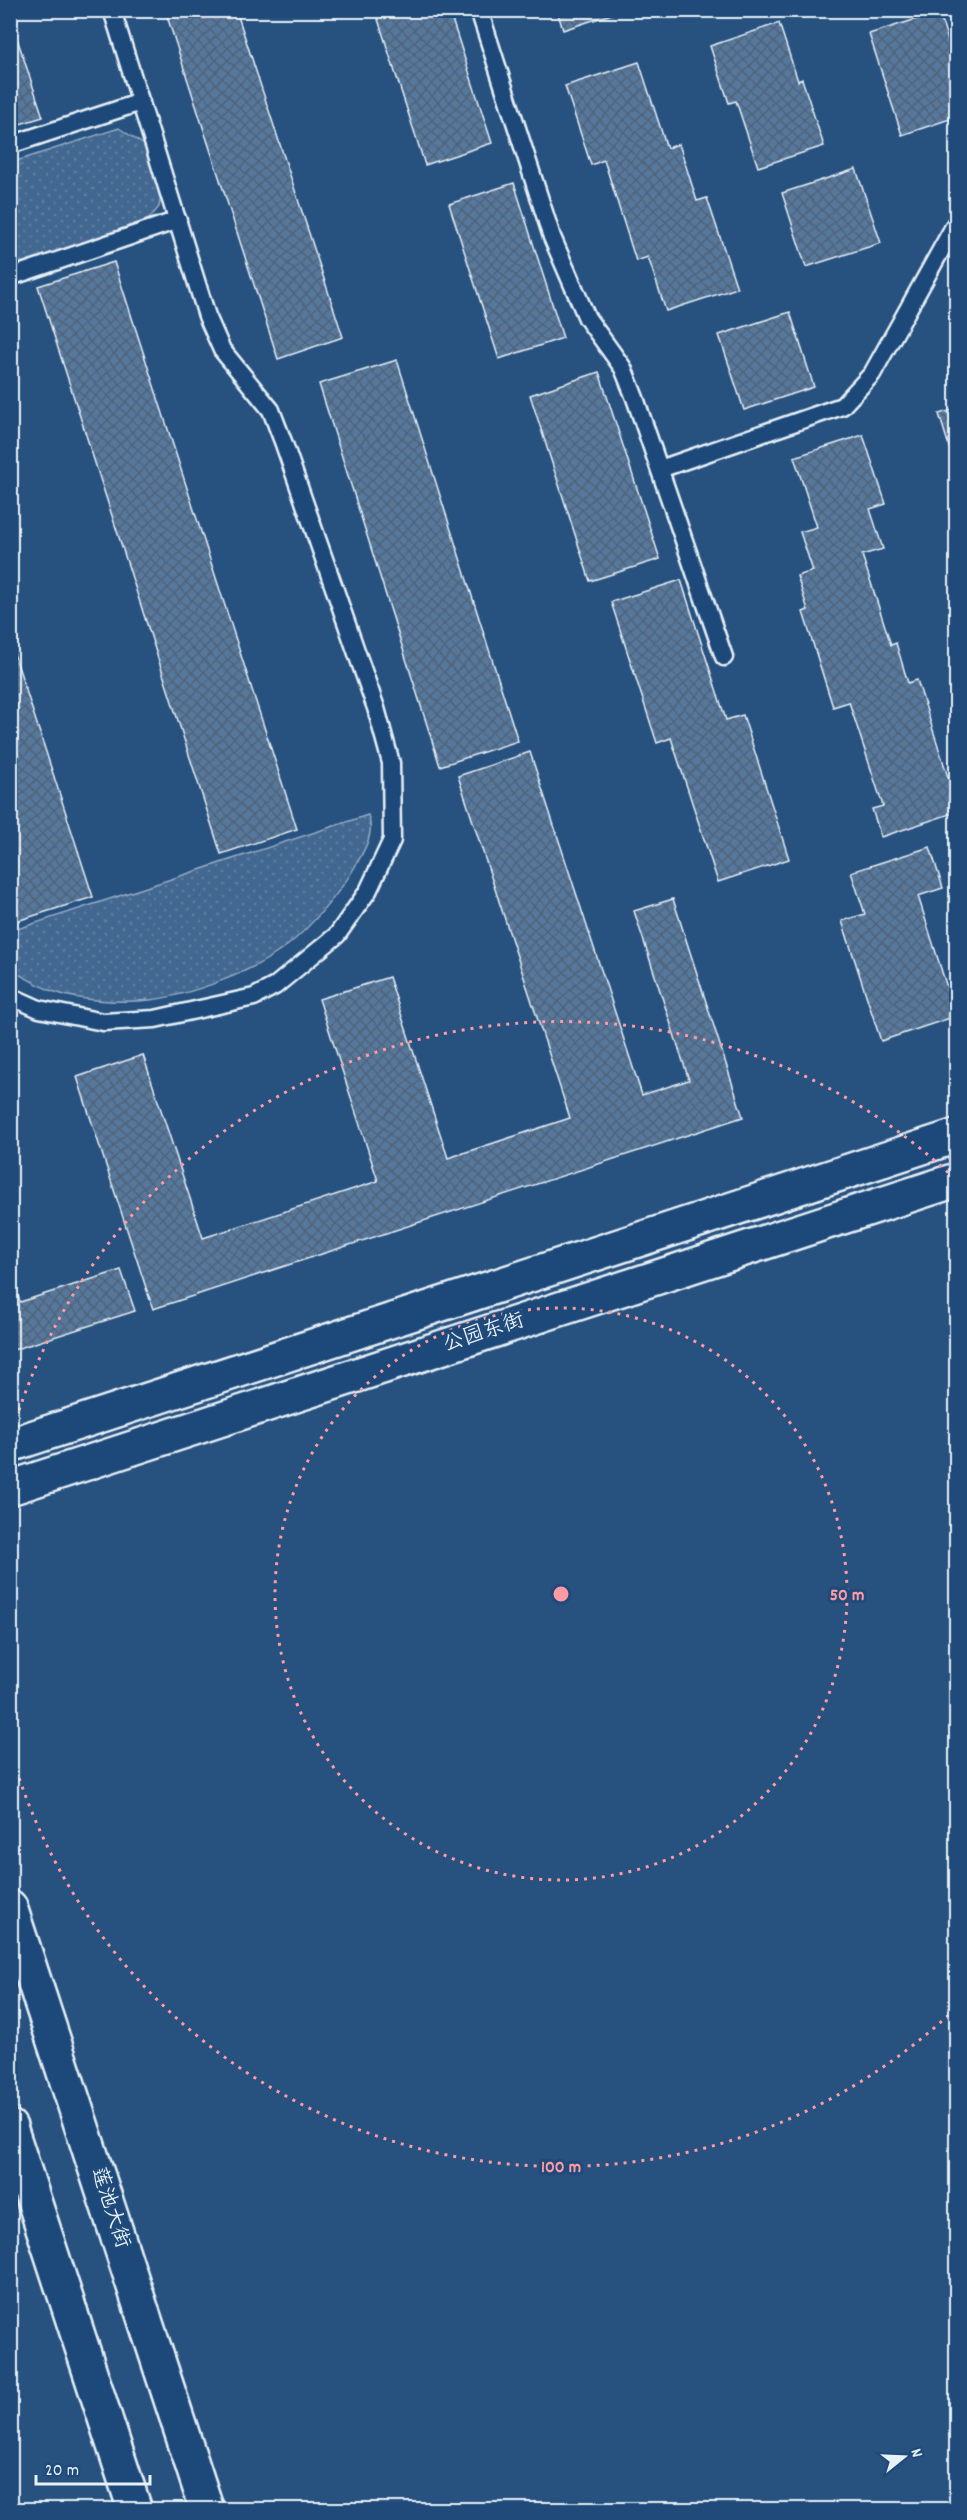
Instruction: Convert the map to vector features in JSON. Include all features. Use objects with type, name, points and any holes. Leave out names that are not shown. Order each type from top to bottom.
[{"type":"street","name":"公园东街","points":[[10,1444],[957,1136]]},
{"type":"street","name":"公园东街","points":[[10,1488],[957,1180]]},
{"type":"street","name":"莲池大街","points":[[10,1907],[207,2510]]},
{"type":"street","points":[[10,2127],[135,2510]]},
{"type":"lane","points":[[10,996],[39,1009],[104,1022],[164,1017],[255,997],[275,986],[337,935],[368,891],[392,840],[391,763],[376,708],[272,410],[222,350],[207,316],[112,10]]},
{"type":"lane","points":[[479,10],[552,237],[587,318],[623,368],[724,657]]},
{"type":"lane","points":[[10,145],[141,102]]},
{"type":"lane","points":[[10,277],[177,220]]},
{"type":"lane","points":[[660,469],[842,406],[872,374],[957,223]]},
{"type":"shaded area","points":[[119,128],[144,145],[149,153],[161,195],[159,207],[149,219],[11,268],[10,163]]},
{"type":"shaded area","points":[[368,815],[370,835],[366,847],[334,897],[288,945],[275,955],[241,973],[166,997],[140,1001],[115,1001],[65,995],[11,970],[11,931]]},
{"type":"building","points":[[165,10],[236,10],[343,337],[278,359]]},
{"type":"building","points":[[375,10],[449,10],[492,143],[425,165]]},
{"type":"building","points":[[557,10],[624,10],[563,30]]},
{"type":"building","points":[[939,12],[956,66],[956,117],[902,135],[869,34]]},
{"type":"building","points":[[10,17],[43,117],[10,127]]},
{"type":"building","points":[[779,23],[798,81],[802,79],[824,146],[758,167],[736,101],[729,103],[710,46]]},
{"type":"building","points":[[639,62],[667,148],[679,144],[697,201],[707,198],[737,288],[666,311],[648,257],[636,261],[604,160],[591,165],[565,86]]},
{"type":"building","points":[[856,169],[881,243],[806,267],[782,193]]},
{"type":"building","points":[[514,183],[563,338],[499,359],[449,204]]},
{"type":"building","points":[[114,262],[297,829],[221,854],[38,286]]},
{"type":"building","points":[[790,312],[814,387],[744,410],[719,335]]},
{"type":"building","points":[[397,360],[518,741],[440,766],[319,384]]},
{"type":"building","points":[[599,372],[660,559],[590,581],[530,395]]},
{"type":"building","points":[[956,409],[956,469],[939,414]]},
{"type":"building","points":[[863,435],[886,504],[870,509],[883,549],[862,555],[891,645],[896,643],[908,683],[917,680],[956,802],[956,812],[881,837],[872,809],[883,806],[849,702],[833,707],[803,612],[808,610],[797,576],[813,571],[800,532],[817,527],[794,457]]},
{"type":"building","points":[[681,580],[726,720],[743,715],[789,859],[718,882],[671,738],[657,743],[611,602]]},
{"type":"building","points":[[10,641],[93,897],[17,921],[10,900]]},
{"type":"building","points":[[530,752],[642,1095],[689,1080],[634,911],[673,899],[743,1117],[153,1309],[77,1077],[143,1055],[203,1238],[378,1181],[319,999],[389,977],[448,1158],[570,1118],[458,776]]},
{"type":"building","points":[[930,847],[943,888],[918,896],[956,1016],[881,1041],[842,921],[865,914],[851,872]]},
{"type":"building","points":[[121,1270],[135,1311],[10,1351],[10,1272],[20,1302]]}]
